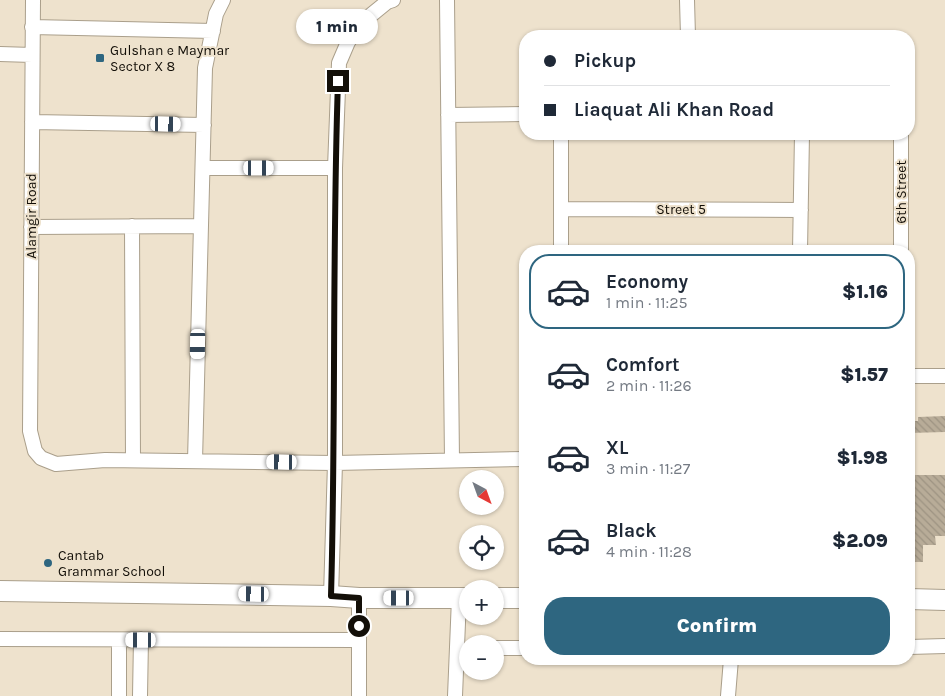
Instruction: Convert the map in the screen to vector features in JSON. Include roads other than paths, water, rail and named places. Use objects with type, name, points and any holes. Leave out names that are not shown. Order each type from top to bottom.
[{"type":"street","name":"Alamgir Road","points":[[33,0],[30,432],[35,451],[41,458],[56,464],[133,460]]},
{"type":"street","points":[[194,461],[205,68],[216,14],[223,0]]},
{"type":"street","points":[[331,596],[334,463],[335,168],[339,63],[348,42],[360,24],[387,2],[393,0]]},
{"type":"street","points":[[447,0],[452,460]]},
{"type":"street","points":[[687,0],[688,30]]},
{"type":"street","points":[[32,28],[213,31]]},
{"type":"street","points":[[0,54],[32,55]]},
{"type":"street","points":[[448,115],[519,114]]},
{"type":"street","points":[[32,122],[204,125]]},
{"type":"street","points":[[561,140],[561,245]]},
{"type":"street","points":[[800,245],[802,140]]},
{"type":"street","name":"6th Street","points":[[901,140],[901,245]]},
{"type":"street","points":[[203,168],[335,168]]},
{"type":"street","name":"Street 5","points":[[561,209],[801,210]]},
{"type":"street","points":[[132,226],[133,460],[334,463],[519,459]]},
{"type":"street","points":[[31,227],[201,226]]},
{"type":"street","points":[[915,376],[945,376]]},
{"type":"street","points":[[0,590],[359,598],[459,598]]},
{"type":"street","points":[[359,598],[359,696]]},
{"type":"street","points":[[504,598],[519,598]]},
{"type":"street","points":[[915,599],[945,600]]},
{"type":"street","points":[[0,639],[359,640]]},
{"type":"street","points":[[119,640],[119,696]]},
{"type":"street","points":[[140,696],[141,640]]},
{"type":"street","points":[[915,647],[945,646]]},
{"type":"street","points":[[504,648],[519,648]]},
{"type":"street","points":[[728,696],[731,665]]},
{"type":"street","points":[[455,696],[459,669]]},
{"type":"place","name":"Gulshan e Maymar Sector X 8","points":[[100,58]]},
{"type":"place","name":"Cantab Grammar School","points":[[48,563]]}]
